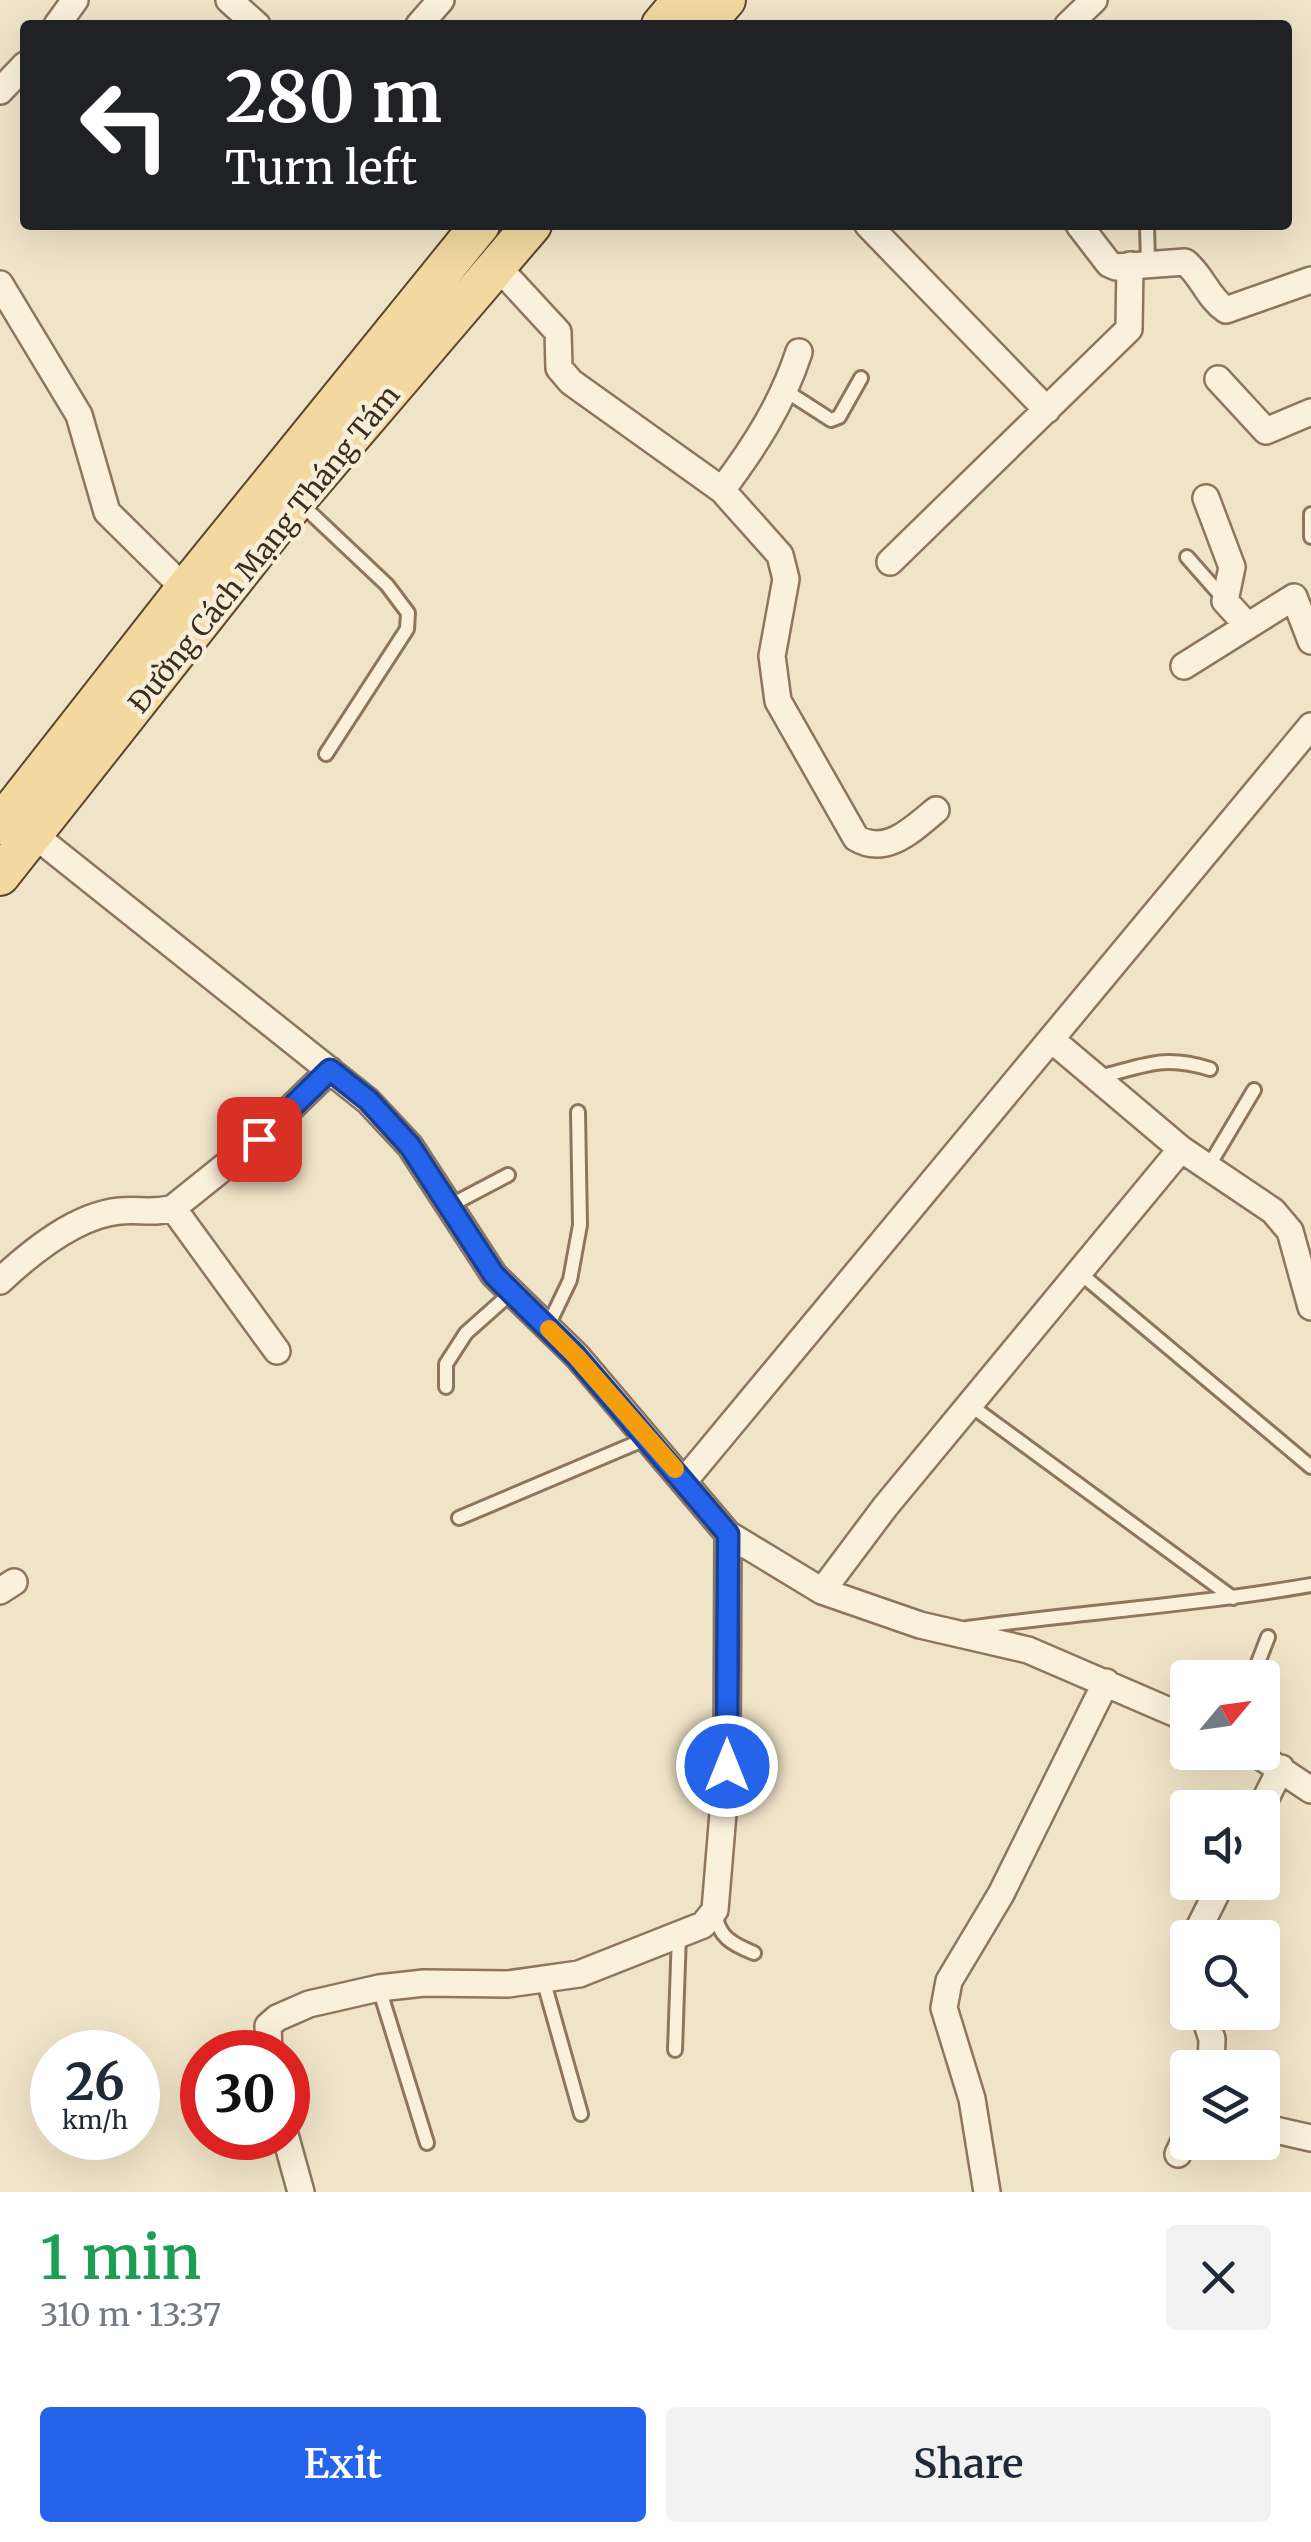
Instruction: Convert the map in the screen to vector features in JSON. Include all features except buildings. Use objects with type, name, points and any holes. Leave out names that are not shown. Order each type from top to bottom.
[{"type":"main road","points":[[678,18],[726,0]]},
{"type":"main road","name":"Đường Cách Mạng Tháng Tám","points":[[0,876],[11,821],[185,589],[285,491],[476,230]]},
{"type":"main road","name":"Đường Cách Mạng Tháng Tám","points":[[11,821],[285,491],[510,240]]},
{"type":"street","points":[[61,20],[76,0]]},
{"type":"street","points":[[230,0],[252,20]]},
{"type":"street","points":[[424,20],[441,0]]},
{"type":"street","points":[[1073,20],[1094,0]]},
{"type":"street","points":[[0,92],[20,70]]},
{"type":"street","points":[[873,230],[1047,410]]},
{"type":"street","points":[[1083,230],[1108,264],[1185,262],[1195,270],[1215,302],[1226,310],[1308,290]]},
{"type":"street","points":[[510,240],[558,332],[559,368],[570,382],[722,490],[780,555],[786,579],[772,656],[778,701],[856,838],[869,846],[884,845],[909,833],[936,810]]},
{"type":"street","points":[[890,562],[1129,329],[1139,264]]},
{"type":"street","points":[[0,284],[79,414],[107,512],[185,589]]},
{"type":"street","points":[[722,490],[754,447],[786,391],[799,352]]},
{"type":"street","points":[[1218,379],[1266,430],[1311,412]]},
{"type":"street","points":[[1206,498],[1232,567],[1226,601],[1246,624]]},
{"type":"street","points":[[1184,666],[1298,594],[1311,640]]},
{"type":"street","points":[[685,1480],[1311,726]]},
{"type":"street","points":[[11,821],[368,1100],[410,1146],[494,1275],[576,1356],[728,1534],[822,1590],[945,1631],[1028,1650],[1170,1711]]},
{"type":"street","points":[[1052,1040],[1181,1150],[1273,1211],[1290,1231],[1311,1307]]},
{"type":"street","points":[[0,1281],[75,1224],[117,1210],[157,1214],[173,1208],[259,1139],[330,1070]]},
{"type":"street","points":[[822,1590],[1181,1150]]},
{"type":"street","points":[[173,1208],[277,1351]]},
{"type":"street","points":[[268,2030],[276,2018],[309,2004],[380,1988],[424,1983],[508,1984],[580,1974],[703,1925],[715,1910],[727,1766],[728,1534]]},
{"type":"street","points":[[987,2192],[972,2099],[944,2008],[944,1995],[1001,1894],[1106,1682]]},
{"type":"street","points":[[1269,1790],[1281,1768],[1311,1790]]},
{"type":"street","points":[[1280,2131],[1311,2138]]},
{"type":"street","points":[[292,2160],[300,2192]]},
{"type":"lane","points":[[1139,264],[1146,230]]},
{"type":"lane","points":[[786,391],[831,420],[838,417],[861,378]]},
{"type":"lane","points":[[285,491],[387,585],[408,614],[407,629],[326,754]]},
{"type":"lane","points":[[1311,514],[1311,537]]},
{"type":"lane","points":[[1186,557],[1226,601]]},
{"type":"lane","points":[[1097,1078],[1164,1061],[1181,1060],[1210,1069]]},
{"type":"lane","points":[[1207,1168],[1254,1090]]},
{"type":"lane","points":[[547,1328],[570,1280],[580,1225],[578,1112]]},
{"type":"lane","points":[[448,1206],[508,1175]]},
{"type":"lane","points":[[1080,1274],[1311,1467]]},
{"type":"lane","points":[[446,1387],[446,1364],[466,1333],[511,1292]]},
{"type":"lane","points":[[970,1404],[1234,1598]]},
{"type":"lane","points":[[458,1518],[648,1438]]},
{"type":"lane","points":[[945,1631],[1234,1598],[1311,1584]]},
{"type":"lane","points":[[1259,1660],[1268,1637]]},
{"type":"lane","points":[[715,1910],[722,1935],[754,1953]]},
{"type":"lane","points":[[675,2050],[679,1934]]},
{"type":"lane","points":[[543,1979],[581,2114]]},
{"type":"lane","points":[[380,1988],[427,2143]]},
{"type":"slow traffic","points":[[549,1329],[675,1469]]},
{"type":"route","points":[[259,1139],[330,1070],[368,1100],[410,1146],[494,1275],[576,1356],[728,1534],[727,1766]]}]
